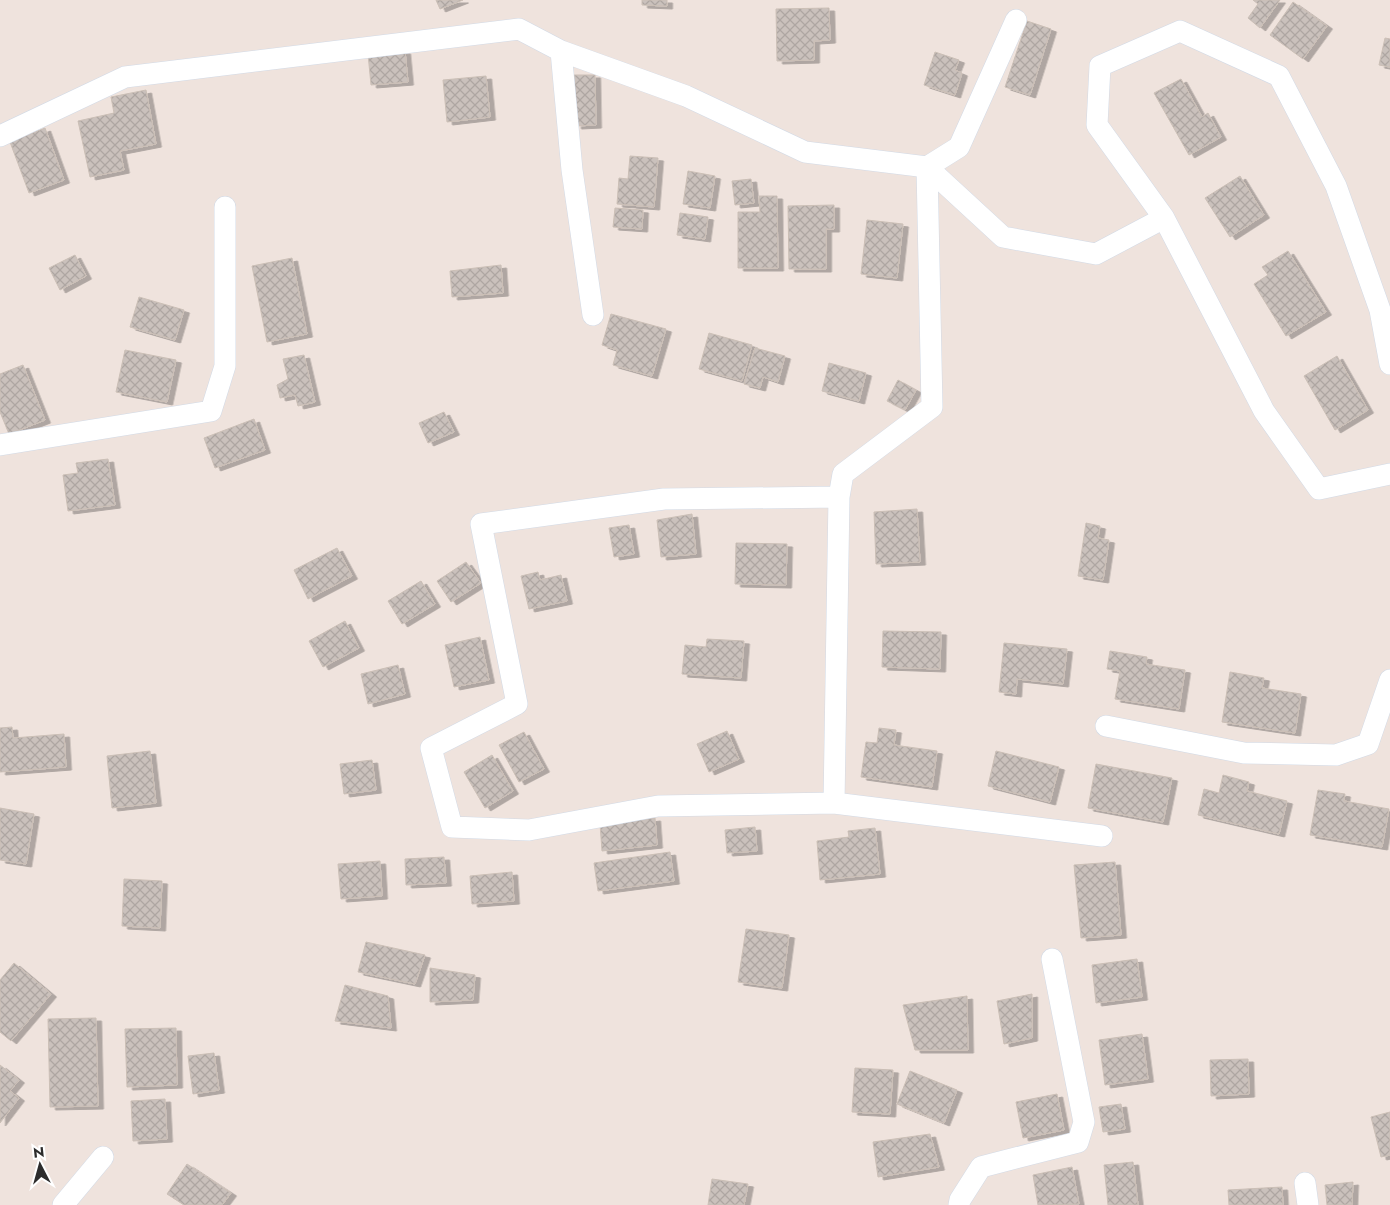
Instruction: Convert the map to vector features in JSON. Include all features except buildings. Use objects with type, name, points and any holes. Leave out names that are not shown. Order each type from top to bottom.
[{"type":"street","points":[[927,167],[959,147],[1016,20]]},
{"type":"street","points":[[0,136],[125,76],[518,29],[561,51],[686,96],[805,152],[927,167],[1003,237],[1096,254],[1164,218]]},
{"type":"street","points":[[1390,364],[1380,310],[1336,186],[1278,76],[1180,31],[1100,66],[1097,125],[1164,218],[1264,411],[1319,489],[1390,474]]},
{"type":"street","points":[[561,51],[572,170],[593,315]]},
{"type":"street","points":[[834,803],[839,497],[843,474],[932,407],[927,167]]},
{"type":"street","points":[[0,445],[211,411],[225,366],[225,207]]},
{"type":"street","points":[[839,497],[664,499],[481,524],[517,704],[431,748],[452,827],[529,830],[658,806],[834,803],[1102,836]]},
{"type":"street","points":[[1106,726],[1244,753],[1336,755],[1368,744],[1390,680]]},
{"type":"street","points":[[959,1205],[960,1200],[981,1167],[1078,1142],[1084,1122],[1052,958]]},
{"type":"street","points":[[63,1205],[103,1157]]},
{"type":"street","points":[[1304,1183],[1308,1205]]}]
